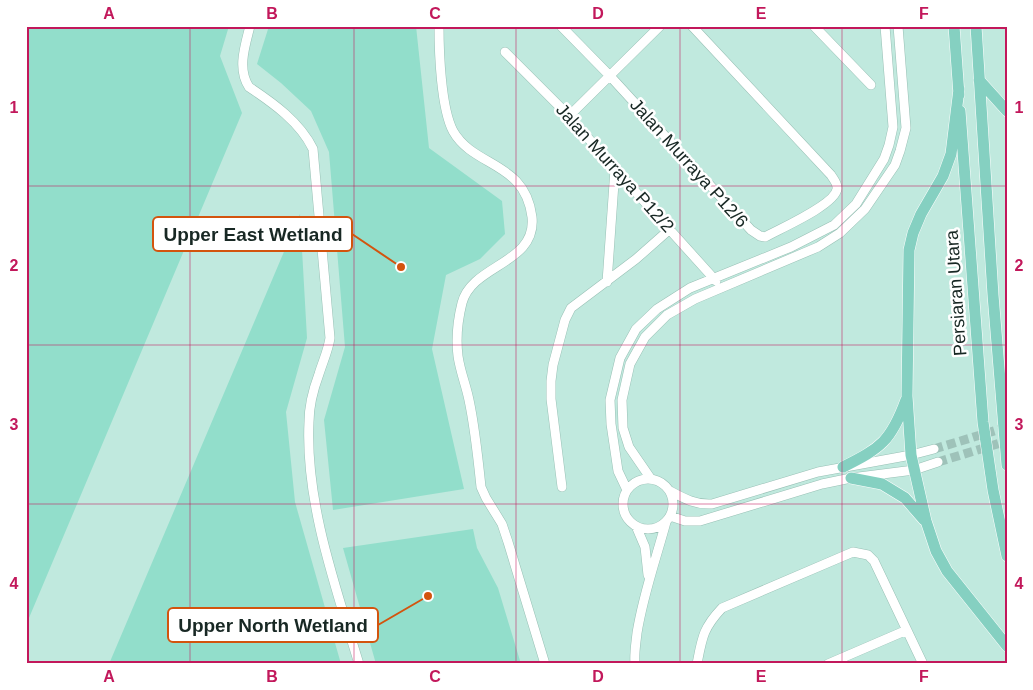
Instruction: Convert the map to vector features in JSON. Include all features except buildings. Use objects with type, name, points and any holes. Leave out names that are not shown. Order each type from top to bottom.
[{"type":"main road","name":"Persiaran Utara","points":[[954,26],[984,422],[993,490],[1007,556]]},
{"type":"main road","name":"Persiaran Utara","points":[[976,26],[996,334],[1007,465]]},
{"type":"main road","points":[[979,80],[1007,111]]},
{"type":"main road","points":[[958,89],[951,154],[943,176],[921,214],[913,233],[909,250],[907,396],[911,455],[926,521],[936,551],[948,571],[1007,646]]},
{"type":"main road","points":[[843,467],[872,452],[887,439],[898,420],[907,396]]},
{"type":"main road","points":[[851,478],[882,484],[906,498],[926,521]]},
{"type":"street","points":[[250,26],[243,62],[244,80],[248,88],[296,124],[307,136],[313,149],[330,338],[328,350],[312,397],[308,421],[308,450],[312,486],[329,562],[359,664]]},
{"type":"street","points":[[439,26],[439,55],[447,118],[454,132],[465,146],[504,170],[524,190],[532,216],[532,231],[525,245],[506,261],[476,279],[462,301],[458,328],[458,356],[470,400],[481,487],[502,524],[545,664]]},
{"type":"street","points":[[561,26],[610,76]]},
{"type":"street","points":[[570,116],[660,26]]},
{"type":"street","name":"Jalan Murraya P12/6","points":[[610,76],[751,230],[765,237],[784,226],[802,220],[834,197],[837,191],[837,184],[831,175],[692,26]]},
{"type":"street","points":[[814,26],[871,85]]},
{"type":"street","points":[[627,490],[618,471],[611,424],[610,400],[620,358],[636,329],[657,309],[690,288],[791,247],[834,225],[856,204],[884,159],[893,127],[885,26]]},
{"type":"street","points":[[651,479],[629,447],[623,428],[622,400],[630,364],[646,337],[667,315],[695,299],[818,247],[840,234],[865,209],[886,179],[900,151],[906,128],[898,26]]},
{"type":"street","name":"Jalan Murraya P12/2","points":[[505,52],[570,116],[615,169],[714,278],[720,288]]},
{"type":"street","points":[[607,282],[615,169]]},
{"type":"street","points":[[562,487],[551,399],[553,365],[565,320],[571,308],[607,282],[670,229]]},
{"type":"street","points":[[648,582],[648,560],[645,547],[636,526],[625,513],[623,505],[627,490],[638,481],[651,479],[662,483],[670,491],[692,502],[712,504],[782,482],[843,467],[934,449]]},
{"type":"street","points":[[636,526],[648,529],[660,526],[668,519],[700,521],[822,484],[851,478],[914,470],[938,462]]},
{"type":"street","points":[[635,664],[634,655],[648,582],[673,503],[670,491]]},
{"type":"street","points":[[697,664],[702,638],[709,621],[722,608],[853,552],[868,555],[874,561],[923,664]]},
{"type":"street","points":[[828,664],[907,630]]},
{"type":"green space","points":[[26,26],[229,26],[220,56],[242,113],[26,625]]},
{"type":"green space","points":[[269,26],[416,26],[429,148],[502,201],[505,234],[480,259],[446,275],[432,349],[464,489],[333,510],[324,420],[345,347],[329,152],[311,111],[257,64]]},
{"type":"green space","points":[[300,214],[307,338],[286,412],[295,502],[341,664],[109,664]]},
{"type":"green space","points":[[473,529],[477,548],[498,588],[521,664],[376,664],[343,548]]},
{"type":"tunnel","points":[[934,449],[1007,427]]},
{"type":"tunnel","points":[[938,462],[1007,441]]},
{"type":"place","name":"Upper East Wetland","points":[[401,267]]},
{"type":"place","name":"Upper North Wetland","points":[[428,596]]}]
